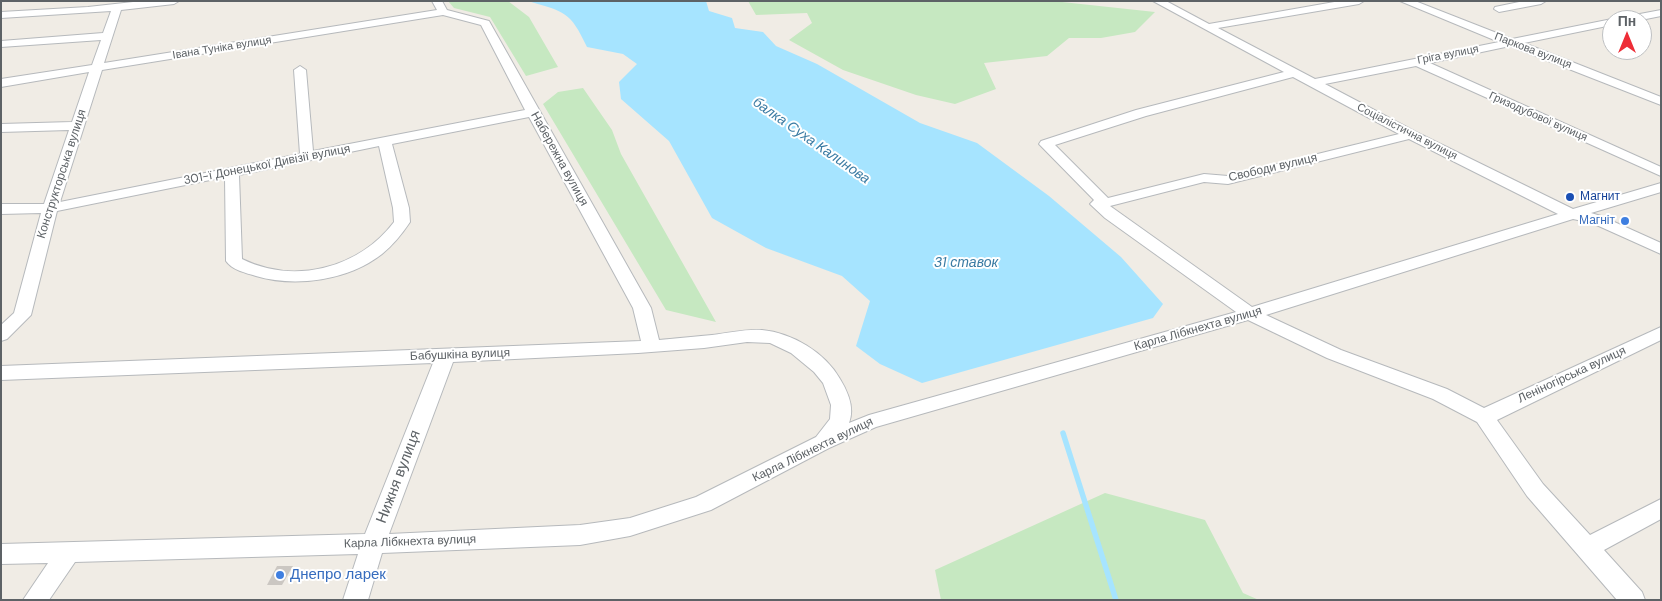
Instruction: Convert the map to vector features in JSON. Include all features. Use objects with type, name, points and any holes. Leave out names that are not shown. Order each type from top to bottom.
[{"type":"street","points":[[62,12],[76,1]]},
{"type":"street","points":[[1,15],[62,12],[174,1]]},
{"type":"street","name":"Соціалістична вулиця","points":[[1158,1],[1411,135],[1570,214],[1596,219],[1661,249]]},
{"type":"street","points":[[1207,26],[1359,1]]},
{"type":"street","name":"Паркова вулиця","points":[[1405,1],[1661,101]]},
{"type":"street","points":[[1498,9],[1541,1]]},
{"type":"street","name":"Івана Туніка вулиця","points":[[2,84],[440,6]]},
{"type":"street","name":"Набережна вулиця","points":[[440,6],[485,23],[532,112],[642,308],[651,346]]},
{"type":"street","name":"Конструкторська вулиця","points":[[1,336],[22,315],[50,208],[117,7]]},
{"type":"street","name":"Гріга вулиця","points":[[1314,83],[1602,24]]},
{"type":"street","points":[[1,44],[107,36]]},
{"type":"street","name":"Гризодубової вулиця","points":[[1416,61],[1661,172]]},
{"type":"street","points":[[300,70],[307,157]]},
{"type":"street","points":[[1105,203],[1046,144],[1141,113],[1295,73]]},
{"type":"street","name":"301-ї Донецької Дивізії вулиця","points":[[1,209],[50,208],[532,112]]},
{"type":"street","points":[[1,128],[65,127],[78,124]]},
{"type":"street","name":"Свободи вулиця","points":[[1105,203],[1204,178],[1228,180],[1411,135]]},
{"type":"street","points":[[232,172],[234,261],[248,270],[269,275],[296,276],[322,273],[351,265],[375,252],[392,236],[402,222],[401,208],[385,140]]},
{"type":"street","name":"Карла Лібкнехта вулиця","points":[[1,554],[373,544],[580,535],[630,527],[703,504],[822,443],[869,422],[1250,314],[1661,187]]},
{"type":"street","points":[[1105,203],[1098,204],[1110,215],[1250,314],[1334,354],[1440,394],[1484,416],[1536,490],[1633,600]]},
{"type":"street","points":[[1,218],[50,208]]},
{"type":"street","name":"Леніногірська вулиця","points":[[1484,416],[1661,333]]},
{"type":"street","name":"Бабушкіна вулиця","points":[[1,373],[651,346],[756,336],[771,337],[788,342],[828,375],[836,388],[840,404],[840,420],[822,443]]},
{"type":"street","name":"Нижня вулиця","points":[[355,600],[373,544],[446,355]]},
{"type":"street","points":[[1587,548],[1661,508]]},
{"type":"street","points":[[35,600],[69,552]]},
{"type":"green space","points":[[448,1],[508,1],[529,17],[558,67],[526,76],[490,17],[454,8]]},
{"type":"green space","points":[[748,1],[1053,1],[1155,12],[1135,32],[1101,38],[1069,38],[1047,56],[984,63],[996,89],[955,104],[916,95],[843,70],[789,40],[812,23],[807,13],[756,15]]},
{"type":"green space","points":[[583,88],[612,130],[621,154],[716,322],[666,310],[543,104],[558,92]]},
{"type":"green space","points":[[1105,493],[1205,520],[1243,593],[1259,600],[941,600],[935,570]]},
{"type":"water","name":"31 ставок","points":[[528,1],[706,1],[709,11],[732,18],[735,28],[763,32],[776,46],[817,64],[920,123],[977,143],[1049,196],[1121,257],[1163,304],[1153,318],[922,383],[880,364],[856,346],[870,301],[842,276],[766,248],[712,218],[669,141],[621,99],[619,82],[637,64],[623,54],[587,47],[576,26],[565,15]]},
{"type":"building","name":"Днепро ларек","points":[[277,566],[293,566],[282,585],[267,585]]},
{"type":"waterway","name":"балка Суха Калинова","points":[[1063,433],[1116,600]]},
{"type":"place","name":"Магнит","points":[[1570,197]]},
{"type":"place","name":"Магніт","points":[[1625,221]]},
{"type":"place","name":"Днепро ларек","points":[[280,575]]}]
